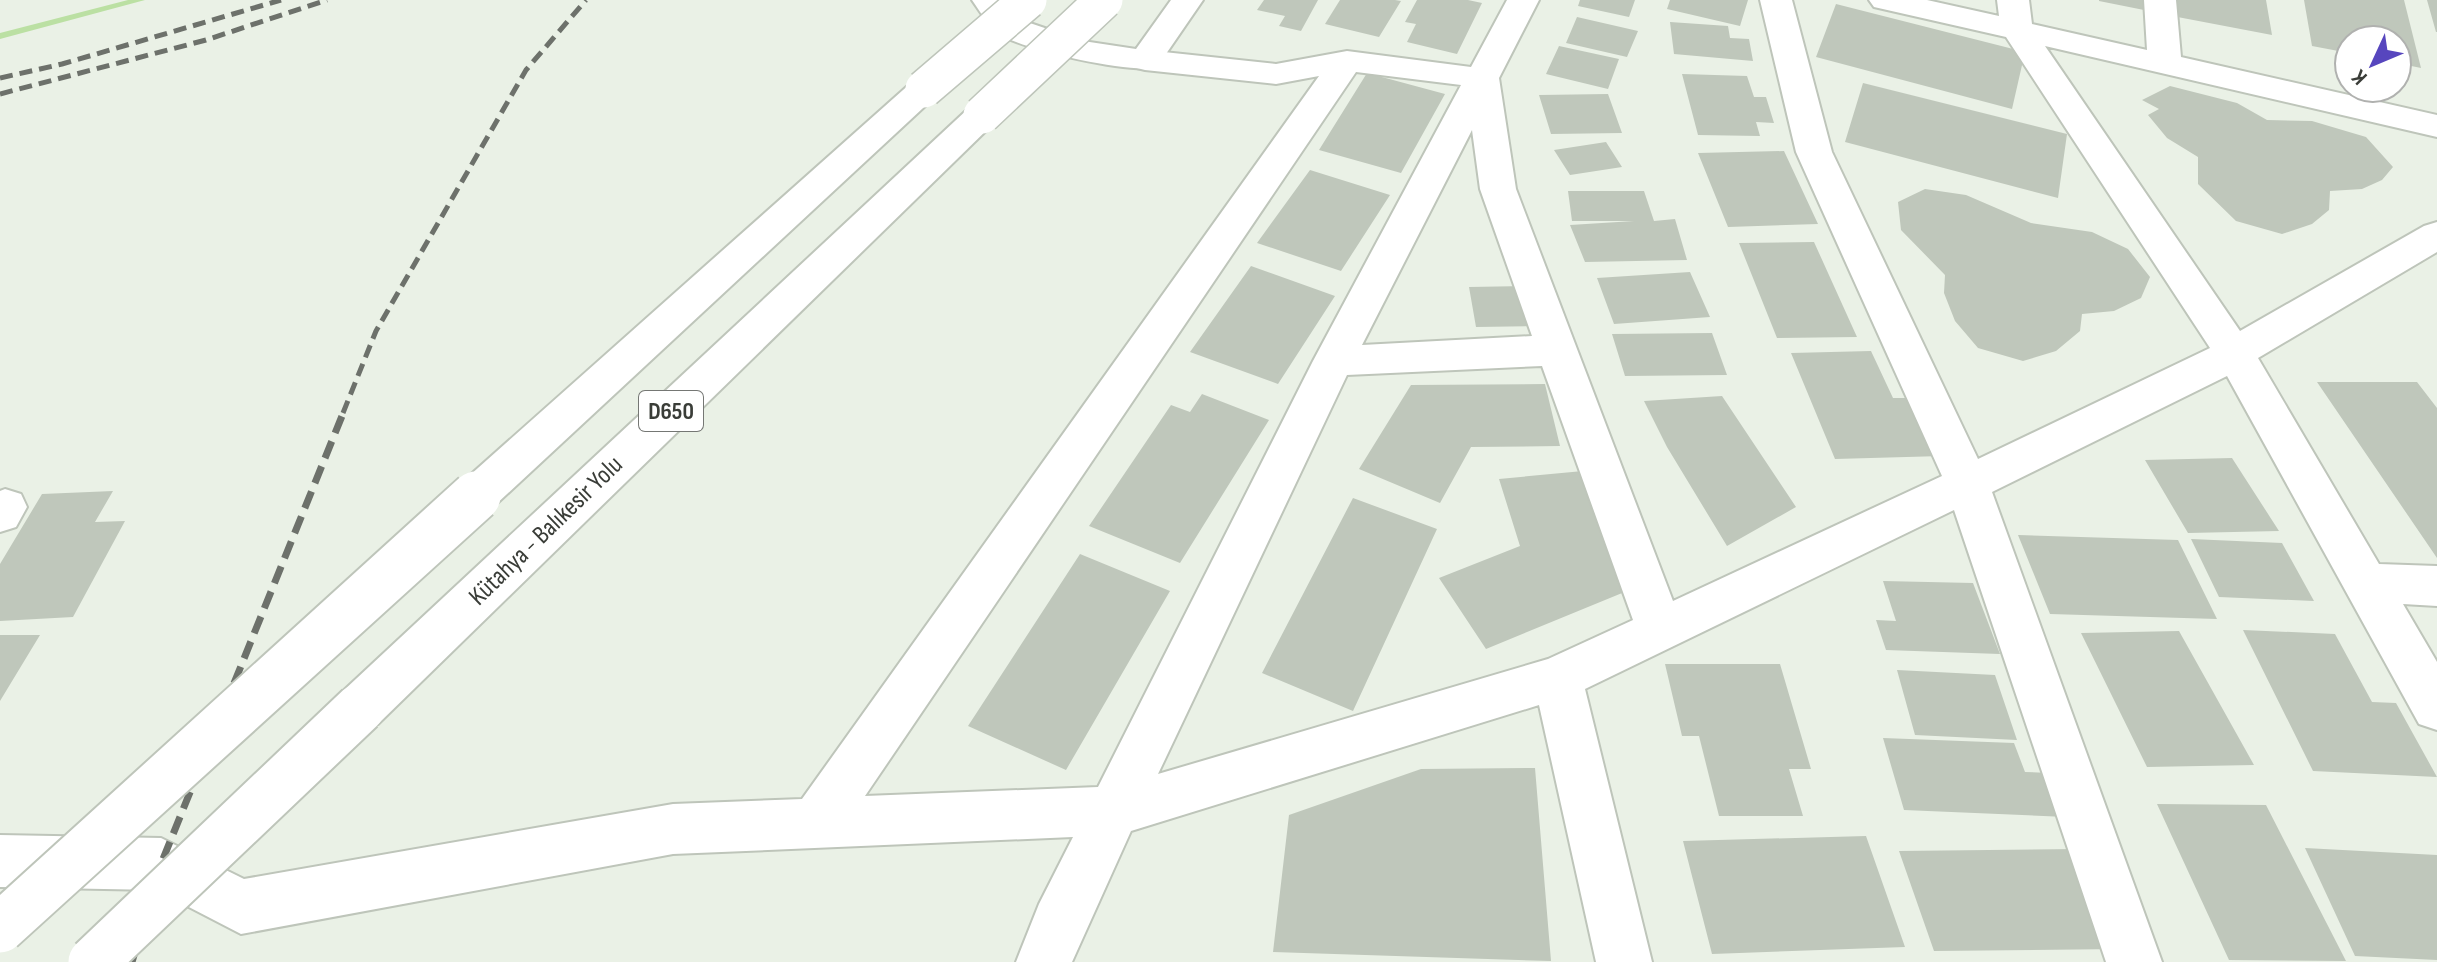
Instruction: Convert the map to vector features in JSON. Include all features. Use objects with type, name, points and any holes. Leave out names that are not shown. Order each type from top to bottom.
[{"type":"main road","points":[[988,0],[1010,27],[1078,50],[1276,74],[1347,61],[1482,78]]},
{"type":"main road","name":"D650","points":[[0,928],[912,99],[1028,0]]},
{"type":"main road","name":"Kütahya - Balıkesir Yolu","points":[[93,962],[1104,0]]},
{"type":"main road","points":[[1145,60],[1187,0]]},
{"type":"main road","points":[[1044,962],[1059,923],[1333,361],[1523,0]]},
{"type":"main road","points":[[1776,0],[1814,152],[1967,483],[2134,962]]},
{"type":"main road","points":[[1885,0],[2014,14],[2165,64],[2437,126]]},
{"type":"main road","points":[[2160,0],[2165,64]]},
{"type":"main road","points":[[2014,14],[2234,353],[2437,708]]},
{"type":"main road","points":[[816,823],[1347,61]]},
{"type":"main road","points":[[1482,78],[1498,189],[1660,630]]},
{"type":"main road","points":[[0,861],[161,864],[241,907],[673,829],[1115,811],[1558,678],[2198,374],[2437,235]]},
{"type":"main road","points":[[1333,361],[1557,350]]},
{"type":"main road","points":[[2366,583],[2437,586]]},
{"type":"main road","points":[[1558,678],[1624,962]]},
{"type":"building","points":[[1264,0],[1318,0],[1301,31],[1279,26],[1285,16],[1257,10]]},
{"type":"building","points":[[1340,0],[1401,1],[1379,37],[1325,24]]},
{"type":"building","points":[[1417,0],[1482,3],[1457,54],[1407,42],[1416,24],[1405,22]]},
{"type":"building","points":[[1580,0],[1635,0],[1629,17],[1578,6]]},
{"type":"building","points":[[1670,0],[1748,0],[1740,26],[1667,9]]},
{"type":"building","points":[[2143,0],[2144,10],[2099,1]]},
{"type":"building","points":[[2166,0],[2266,0],[2272,35],[2167,15]]},
{"type":"building","points":[[2304,0],[2404,0],[2410,24],[2333,24],[2333,50],[2312,46]]},
{"type":"building","points":[[2427,0],[2437,0],[2437,32],[2436,32]]},
{"type":"building","points":[[1836,4],[2025,52],[2012,109],[1816,57]]},
{"type":"building","points":[[1577,17],[1638,31],[1627,57],[1566,43]]},
{"type":"building","points":[[1670,22],[1728,26],[1730,38],[1749,39],[1753,61],[1674,54]]},
{"type":"building","points":[[2413,36],[2421,68],[2413,66]]},
{"type":"building","points":[[1559,46],[1619,59],[1608,89],[1546,74]]},
{"type":"building","points":[[1367,73],[1445,94],[1401,173],[1319,150]]},
{"type":"building","points":[[1682,74],[1747,76],[1754,97],[1766,97],[1774,123],[1756,122],[1760,136],[1698,135]]},
{"type":"building","points":[[1863,83],[2067,134],[2058,198],[1845,142]]},
{"type":"building","points":[[2170,86],[2237,103],[2267,120],[2312,121],[2366,137],[2393,167],[2382,180],[2362,189],[2330,191],[2329,210],[2312,224],[2282,234],[2236,221],[2198,184],[2198,157],[2167,138],[2148,115],[2159,109],[2142,100]]},
{"type":"building","points":[[1608,94],[1622,133],[1551,134],[1539,95]]},
{"type":"building","points":[[1606,142],[1622,167],[1570,175],[1554,150]]},
{"type":"building","points":[[1784,151],[1818,224],[1728,227],[1698,153]]},
{"type":"building","points":[[1310,170],[1390,195],[1341,271],[1257,243]]},
{"type":"building","points":[[1925,189],[1966,195],[2031,223],[2092,232],[2128,249],[2150,277],[2141,298],[2114,311],[2082,314],[2080,331],[2056,351],[2023,361],[1978,348],[1955,321],[1944,293],[1945,275],[1901,230],[1898,202]]},
{"type":"building","points":[[1568,191],[1644,191],[1654,221],[1675,219],[1687,260],[1585,262],[1570,225],[1634,221],[1572,221]]},
{"type":"building","points":[[1814,242],[1857,337],[1777,338],[1739,243]]},
{"type":"building","points":[[1251,266],[1335,296],[1278,384],[1190,352]]},
{"type":"building","points":[[1690,272],[1710,317],[1614,324],[1597,278]]},
{"type":"building","points":[[1526,286],[1536,326],[1476,327],[1469,287]]},
{"type":"building","points":[[1712,333],[1727,375],[1625,376],[1612,334]]},
{"type":"building","points":[[1871,351],[1893,398],[1915,398],[1942,456],[1835,459],[1791,353]]},
{"type":"building","points":[[2317,382],[2417,382],[2437,408],[2437,558]]},
{"type":"building","points":[[1545,384],[1560,446],[1471,447],[1440,503],[1359,469],[1411,385]]},
{"type":"building","points":[[1202,394],[1269,420],[1180,563],[1089,526],[1171,405],[1190,412]]},
{"type":"building","points":[[1722,396],[1796,507],[1727,546],[1667,447],[1644,401]]},
{"type":"building","points":[[2232,458],[2279,531],[2188,533],[2145,460]]},
{"type":"building","points":[[1583,471],[1627,591],[1486,649],[1439,578],[1520,546],[1499,479]]},
{"type":"building","points":[[113,491],[95,522],[125,521],[73,617],[0,621],[0,564],[42,494]]},
{"type":"building","points":[[1353,498],[1437,529],[1353,711],[1262,673]]},
{"type":"building","points":[[2018,535],[2178,540],[2217,619],[2050,614]]},
{"type":"building","points":[[2191,539],[2282,543],[2314,601],[2219,597]]},
{"type":"building","points":[[1080,554],[1170,591],[1066,770],[968,726]]},
{"type":"building","points":[[1883,581],[1973,583],[2000,654],[1886,650],[1876,620],[1896,621]]},
{"type":"building","points":[[2243,630],[2335,634],[2372,702],[2396,703],[2437,777],[2313,771]]},
{"type":"building","points":[[2179,631],[2254,765],[2147,767],[2081,633]]},
{"type":"building","points":[[0,635],[40,635],[0,701]]},
{"type":"building","points":[[1665,664],[1780,664],[1811,769],[1789,769],[1803,816],[1719,816],[1699,736],[1682,736]]},
{"type":"building","points":[[1897,670],[1995,675],[2017,740],[1915,735]]},
{"type":"building","points":[[1883,738],[2014,743],[2025,772],[2050,773],[2066,817],[1904,810]]},
{"type":"building","points":[[1535,768],[1551,961],[1273,952],[1289,815],[1421,769]]},
{"type":"building","points":[[2157,804],[2266,805],[2346,961],[2229,960]]},
{"type":"building","points":[[1866,836],[1905,947],[1712,954],[1683,841]]},
{"type":"building","points":[[2305,848],[2437,855],[2437,960],[2355,956]]},
{"type":"building","points":[[2078,849],[2121,949],[1934,951],[1899,851]]},
{"type":"waterway","points":[[0,36],[140,0]]},
{"type":"railway","points":[[0,78],[62,64],[281,0]]},
{"type":"railway","points":[[0,94],[206,40],[327,0]]},
{"type":"railway","points":[[343,413],[376,331],[526,70],[586,0]]},
{"type":"railway","points":[[132,962],[161,864],[344,411]]}]
